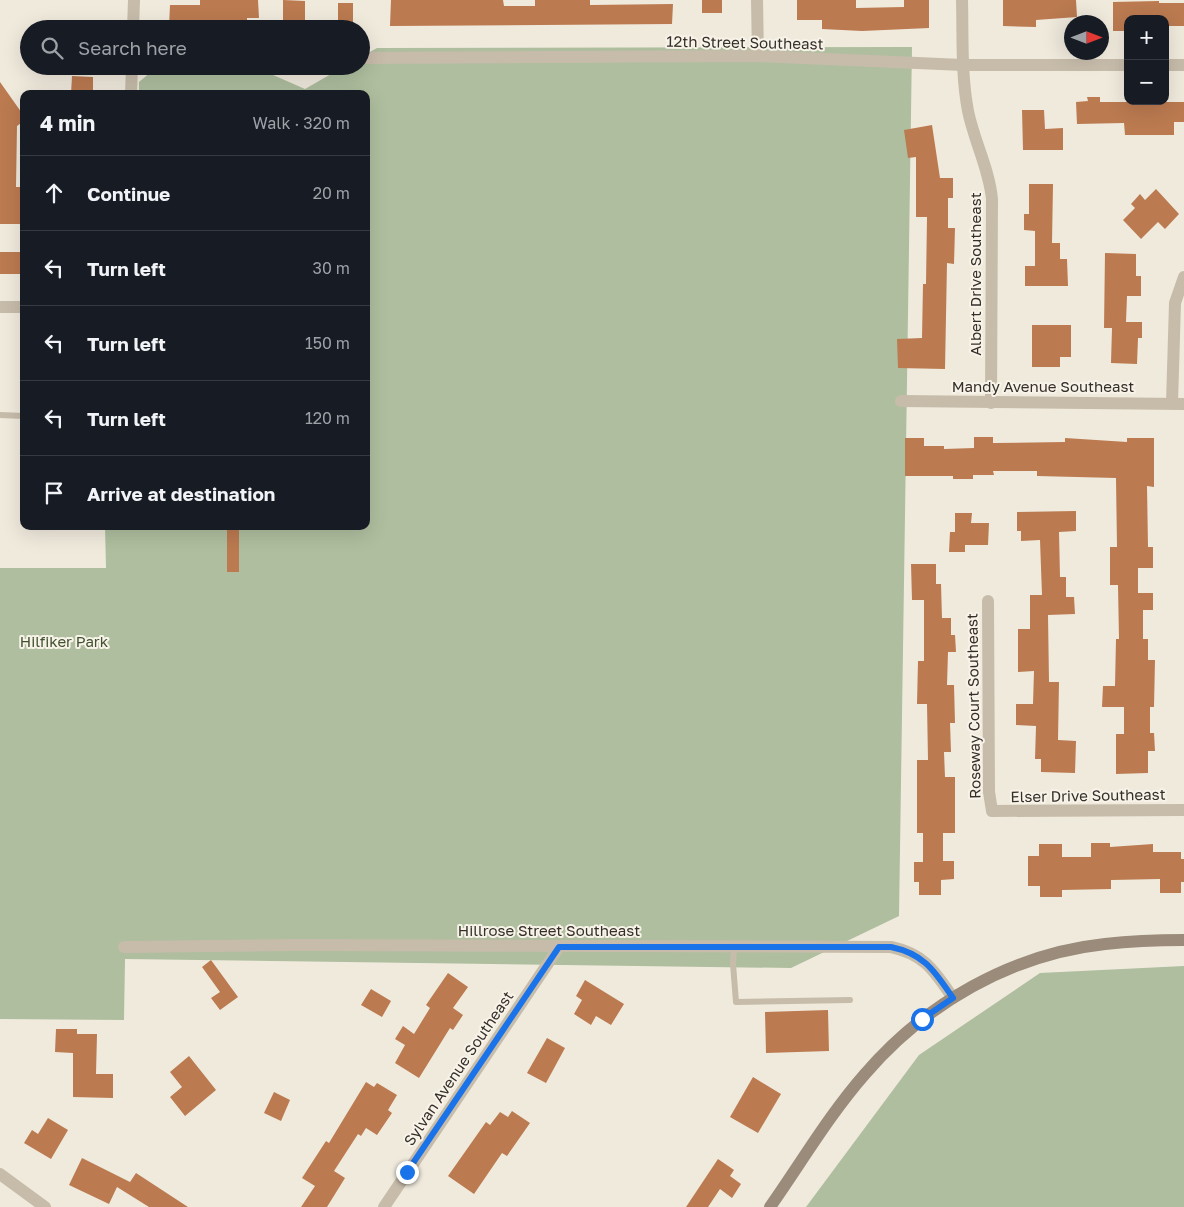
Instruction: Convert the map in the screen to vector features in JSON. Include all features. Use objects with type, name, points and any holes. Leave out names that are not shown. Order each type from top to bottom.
[{"type":"main road","points":[[770,1207],[864,1075],[903,1035],[922,1019],[970,987],[1010,968],[1050,955],[1103,944],[1184,940]]},
{"type":"street","points":[[133,20],[134,0]]},
{"type":"street","points":[[757,0],[758,56]]},
{"type":"street","name":"Albert Drive Southeast","points":[[962,0],[963,66],[968,112],[990,180],[991,190],[991,402]]},
{"type":"street","name":"12th Street Southeast","points":[[370,58],[758,56],[963,66],[1124,65]]},
{"type":"street","points":[[1169,65],[1184,64]]},
{"type":"street","points":[[131,90],[132,75]]},
{"type":"street","points":[[1178,404],[1175,303],[1184,277]]},
{"type":"street","points":[[0,307],[20,307]]},
{"type":"street","name":"Mandy Avenue Southeast","points":[[901,401],[1178,404]]},
{"type":"street","name":"Roseway Court Southeast","points":[[988,601],[989,792],[992,811]]},
{"type":"street","name":"Elser Drive Southeast","points":[[992,811],[1184,810]]},
{"type":"street","name":"Hillrose Street Southeast","points":[[124,947],[297,945],[891,947],[906,950],[926,962],[953,998]]},
{"type":"street","name":"Sylvan Avenue Southeast","points":[[384,1207],[559,947]]},
{"type":"street","points":[[0,1174],[45,1207]]},
{"type":"lane","points":[[0,415],[20,416]]},
{"type":"lane","points":[[734,947],[733,964],[736,1002],[850,1000]]},
{"type":"green space","name":"Hilfiker Park","points":[[912,47],[899,916],[791,968],[125,959],[124,1020],[0,1019],[0,568],[106,568],[105,530],[370,530],[370,90],[139,90],[139,82],[147,75],[273,75],[305,89],[329,75],[370,75],[370,52],[377,48]]},
{"type":"green space","points":[[1184,966],[1184,1207],[806,1207],[919,1055],[1040,973]]},
{"type":"building","points":[[200,0],[258,0],[259,18],[247,18],[247,20],[169,20],[170,5],[200,5]]},
{"type":"building","points":[[283,0],[305,1],[305,20],[283,20]]},
{"type":"building","points":[[391,0],[503,0],[504,6],[535,6],[535,0],[590,0],[590,5],[673,4],[672,24],[390,26]]},
{"type":"building","points":[[702,0],[722,0],[722,13],[702,13]]},
{"type":"building","points":[[797,0],[856,0],[856,8],[904,7],[904,0],[929,0],[929,28],[862,31],[822,29],[822,20],[797,20]]},
{"type":"building","points":[[1003,0],[1076,0],[1077,15],[1064,15],[1064,18],[1036,20],[1036,27],[1003,26]]},
{"type":"building","points":[[1159,1],[1159,3],[1184,3],[1184,26],[1169,26],[1169,15],[1124,15],[1124,31],[1113,31],[1113,2]]},
{"type":"building","points":[[338,3],[353,3],[353,20],[338,20]]},
{"type":"building","points":[[72,76],[93,77],[93,90],[71,90]]},
{"type":"building","points":[[0,82],[20,110],[20,124],[17,126],[16,187],[20,187],[20,224],[0,224]]},
{"type":"building","points":[[1087,97],[1100,97],[1100,102],[1124,102],[1124,105],[1169,105],[1169,102],[1184,102],[1184,122],[1174,122],[1174,135],[1125,135],[1124,123],[1077,124],[1076,102],[1088,101]]},
{"type":"building","points":[[1022,110],[1044,110],[1045,129],[1063,128],[1063,150],[1023,150]]},
{"type":"building","points":[[932,125],[940,178],[953,178],[953,198],[948,198],[948,228],[955,228],[954,264],[947,263],[945,369],[898,368],[897,339],[922,338],[923,284],[926,284],[927,217],[916,217],[916,157],[908,158],[904,130]]},
{"type":"building","points":[[1029,184],[1053,184],[1052,243],[1060,243],[1060,259],[1067,259],[1068,286],[1025,286],[1025,266],[1035,266],[1035,231],[1024,230],[1024,214],[1029,214]]},
{"type":"building","points":[[1156,189],[1179,214],[1165,229],[1158,222],[1141,239],[1123,220],[1135,208],[1131,204],[1140,194],[1145,200]]},
{"type":"building","points":[[0,252],[20,252],[20,274],[0,274]]},
{"type":"building","points":[[1105,253],[1136,254],[1136,276],[1141,276],[1141,296],[1127,296],[1126,322],[1142,322],[1142,338],[1138,338],[1137,364],[1111,363],[1112,328],[1104,328]]},
{"type":"building","points":[[1032,325],[1071,325],[1071,357],[1060,357],[1060,367],[1032,367]]},
{"type":"building","points":[[974,437],[993,437],[993,443],[1065,442],[1065,438],[1127,442],[1127,438],[1154,438],[1154,487],[1147,486],[1148,547],[1153,547],[1153,568],[1138,568],[1138,593],[1153,593],[1153,610],[1143,610],[1143,639],[1148,639],[1148,660],[1155,660],[1154,707],[1150,707],[1150,733],[1154,733],[1155,751],[1148,751],[1148,773],[1116,774],[1116,734],[1124,734],[1124,707],[1102,707],[1103,686],[1115,686],[1116,639],[1119,639],[1118,585],[1110,585],[1110,547],[1117,547],[1116,478],[1037,476],[1037,471],[993,471],[994,475],[973,475],[973,479],[953,479],[953,476],[905,476],[905,438],[924,438],[924,446],[944,446],[944,449],[974,448]]},
{"type":"building","points":[[1076,511],[1076,531],[1059,532],[1060,577],[1066,577],[1066,597],[1074,597],[1075,614],[1048,615],[1049,682],[1059,682],[1058,740],[1076,741],[1075,773],[1041,772],[1041,759],[1035,759],[1036,726],[1016,725],[1016,704],[1033,704],[1034,671],[1018,672],[1018,629],[1030,629],[1030,595],[1042,595],[1040,540],[1021,541],[1021,531],[1017,531],[1017,512]]},
{"type":"building","points":[[955,513],[972,513],[971,523],[989,523],[988,545],[965,545],[965,552],[949,552],[950,532],[955,532]]},
{"type":"building","points":[[227,530],[239,530],[239,572],[227,572]]},
{"type":"building","points":[[911,564],[936,564],[936,584],[941,584],[942,618],[951,618],[951,635],[955,635],[956,652],[948,652],[947,685],[954,685],[955,723],[950,723],[951,752],[944,752],[945,777],[955,777],[955,833],[943,833],[943,861],[954,861],[954,879],[941,880],[941,895],[919,895],[919,882],[914,882],[914,862],[923,862],[923,833],[917,833],[917,760],[928,760],[927,704],[917,704],[918,661],[924,661],[924,600],[912,600]]},
{"type":"building","points":[[1091,843],[1110,843],[1110,847],[1153,844],[1153,852],[1181,852],[1181,859],[1184,859],[1184,882],[1181,882],[1181,893],[1160,893],[1160,879],[1111,880],[1111,889],[1062,890],[1062,897],[1040,897],[1040,886],[1028,886],[1028,856],[1039,856],[1039,844],[1062,844],[1062,857],[1091,857]]},
{"type":"building","points":[[211,960],[238,997],[220,1010],[211,998],[220,992],[202,967]]},
{"type":"building","points":[[448,973],[468,987],[453,1008],[463,1015],[453,1030],[450,1028],[419,1078],[395,1063],[405,1045],[395,1039],[403,1026],[414,1034],[430,1008],[426,1005]]},
{"type":"building","points":[[585,980],[624,1004],[611,1025],[596,1016],[591,1025],[574,1014],[582,1000],[576,996]]},
{"type":"building","points":[[371,989],[391,1001],[382,1017],[361,1005]]},
{"type":"building","points":[[828,1010],[829,1051],[766,1053],[765,1012]]},
{"type":"building","points":[[56,1029],[77,1029],[77,1034],[97,1034],[96,1074],[113,1074],[113,1098],[73,1097],[73,1053],[55,1052]]},
{"type":"building","points":[[547,1038],[565,1048],[546,1083],[527,1073]]},
{"type":"building","points":[[189,1056],[216,1090],[185,1116],[170,1097],[182,1087],[170,1072]]},
{"type":"building","points":[[753,1077],[781,1094],[758,1133],[730,1117]]},
{"type":"building","points":[[366,1082],[374,1087],[377,1083],[397,1095],[388,1110],[392,1113],[377,1135],[366,1128],[361,1136],[358,1134],[334,1171],[345,1178],[327,1207],[301,1207],[315,1186],[302,1178],[326,1141],[329,1143]]},
{"type":"building","points":[[274,1092],[290,1100],[281,1121],[264,1113]]},
{"type":"building","points":[[512,1111],[530,1123],[507,1156],[502,1153],[474,1194],[448,1176],[486,1122],[490,1125],[500,1112],[508,1117]]},
{"type":"building","points":[[48,1118],[68,1130],[51,1159],[24,1143],[32,1130],[38,1134]]},
{"type":"building","points":[[82,1158],[130,1182],[136,1173],[188,1207],[149,1207],[117,1187],[109,1204],[69,1185]]},
{"type":"building","points":[[718,1159],[734,1170],[730,1176],[741,1184],[732,1198],[720,1189],[708,1207],[686,1207]]},
{"type":"route","points":[[407,1172],[559,947],[891,947],[906,950],[926,962],[940,978],[953,998],[922,1019]]}]
